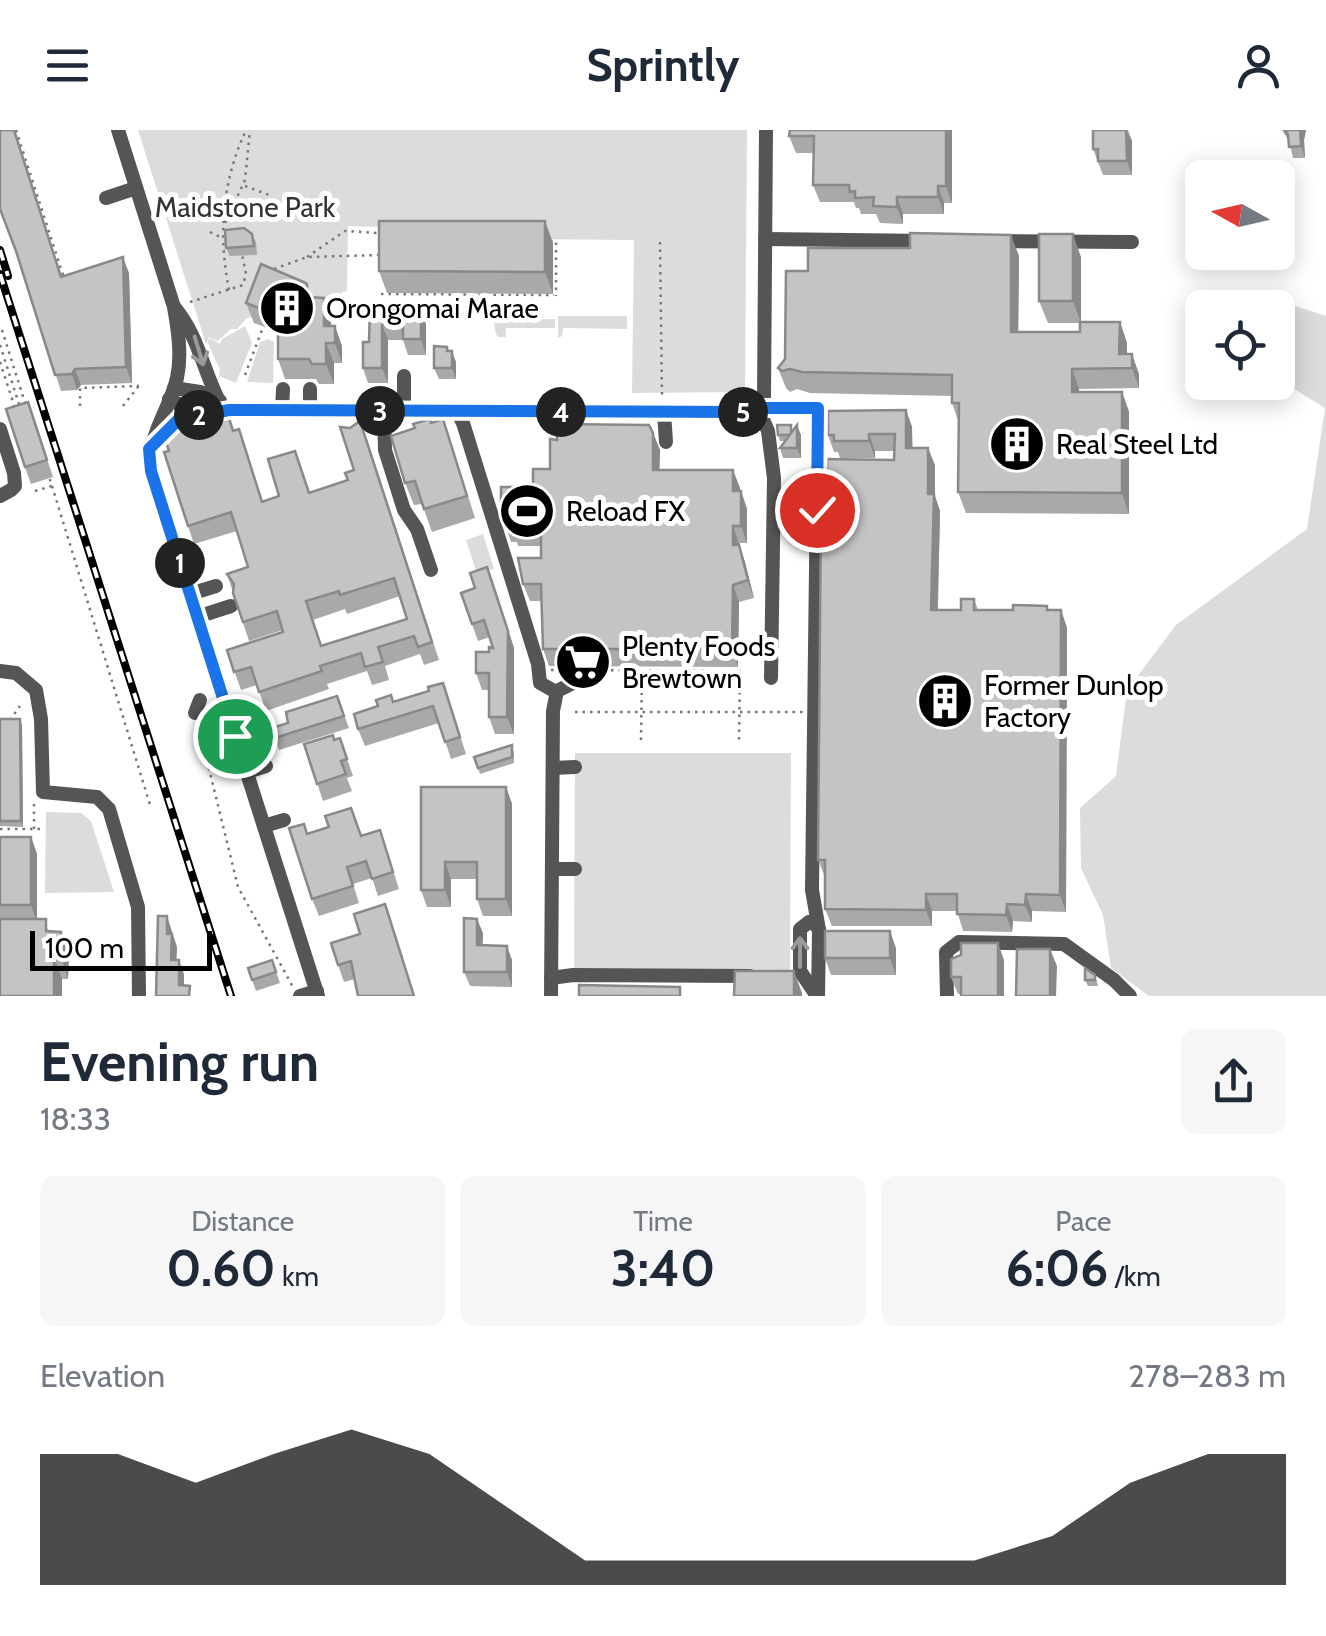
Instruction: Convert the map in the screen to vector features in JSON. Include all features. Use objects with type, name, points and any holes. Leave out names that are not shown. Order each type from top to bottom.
[{"type":"street","points":[[118,130],[206,373],[223,404]]},
{"type":"street","points":[[766,130],[761,404],[774,478],[771,678]]},
{"type":"street","points":[[106,198],[136,188]]},
{"type":"street","points":[[766,239],[936,241]]},
{"type":"street","points":[[975,241],[1132,242]]},
{"type":"street","points":[[182,305],[171,394],[149,449],[153,479],[317,993],[298,996]]},
{"type":"street","points":[[404,376],[404,411]]},
{"type":"street","points":[[282,410],[283,389]]},
{"type":"street","points":[[310,390],[310,410]]},
{"type":"street","points":[[171,394],[223,404],[354,416],[384,411],[457,411],[549,419],[744,412],[761,404],[818,408],[812,890],[824,936],[818,996]]},
{"type":"street","points":[[171,394],[199,415]]},
{"type":"street","points":[[149,449],[171,425],[223,404]]},
{"type":"street","points":[[384,411],[385,450],[404,510],[417,529],[431,570]]},
{"type":"street","points":[[457,411],[464,423],[538,664],[540,684],[556,692]]},
{"type":"street","points":[[662,412],[666,442]]},
{"type":"street","points":[[0,428],[16,480],[15,486],[0,496]]},
{"type":"street","points":[[190,594],[216,586]]},
{"type":"street","points":[[197,617],[232,606]]},
{"type":"street","points":[[0,671],[16,673],[36,690],[41,718],[43,792],[97,797],[109,808],[138,907],[139,996]]},
{"type":"street","points":[[556,692],[571,684]]},
{"type":"street","points":[[551,996],[556,692]]},
{"type":"street","points":[[247,772],[266,766]]},
{"type":"street","points":[[553,768],[575,767]]},
{"type":"street","points":[[264,826],[284,820]]},
{"type":"street","points":[[552,870],[575,869]]},
{"type":"street","points":[[818,996],[800,972],[800,928],[814,922],[824,936]]},
{"type":"street","points":[[947,996],[946,952],[959,942],[1064,944],[1130,996]]},
{"type":"street","points":[[551,978],[574,974],[762,976]]},
{"type":"path","points":[[16,130],[65,281]]},
{"type":"path","points":[[222,226],[243,186],[249,162],[248,130]]},
{"type":"path","points":[[229,290],[222,226],[229,177],[248,130]]},
{"type":"path","points":[[243,186],[272,196]]},
{"type":"path","points":[[266,277],[345,231],[384,233]]},
{"type":"path","points":[[210,232],[222,238],[232,237]]},
{"type":"path","points":[[380,294],[556,296],[556,242],[536,241]]},
{"type":"path","points":[[660,242],[662,412]]},
{"type":"path","points":[[307,256],[383,255],[383,244]]},
{"type":"path","points":[[182,305],[243,285],[246,278],[240,248]]},
{"type":"path","points":[[246,278],[256,276]]},
{"type":"path","points":[[319,301],[345,301]]},
{"type":"path","points":[[2,330],[27,408],[16,412]]},
{"type":"path","points":[[245,375],[262,330]]},
{"type":"path","points":[[0,345],[14,383],[16,412]]},
{"type":"path","points":[[0,362],[16,412]]},
{"type":"path","points":[[68,388],[140,385],[123,406]]},
{"type":"path","points":[[80,388],[80,406]]},
{"type":"path","points":[[47,470],[151,808]]},
{"type":"path","points":[[35,492],[52,486]]},
{"type":"path","points":[[545,670],[740,670],[740,740]]},
{"type":"path","points":[[642,670],[642,740]]},
{"type":"path","points":[[0,722],[9,722],[20,706]]},
{"type":"path","points":[[198,706],[238,887],[298,996]]},
{"type":"path","points":[[574,712],[805,712]]},
{"type":"path","points":[[0,828],[41,829]]},
{"type":"green space","name":"Maidstone Park","points":[[138,130],[747,130],[745,392],[632,393],[634,240],[521,239],[440,229],[348,226],[347,291],[342,292],[342,302],[315,303],[247,318],[218,341],[209,337],[206,344]]},
{"type":"green space","points":[[1295,306],[1326,316],[1326,996],[1149,996],[1111,968],[1103,915],[1081,868],[1080,808],[1116,776],[1127,690],[1176,625],[1307,529],[1325,408],[1295,389]]},
{"type":"green space","points":[[499,311],[503,311],[503,320],[555,319],[555,328],[506,328],[506,337],[498,337],[494,324]]},
{"type":"green space","points":[[558,316],[627,316],[627,329],[563,328],[558,338]]},
{"type":"green space","points":[[245,326],[252,343],[236,383],[219,376],[207,341],[210,338],[220,344]]},
{"type":"green space","points":[[260,342],[274,342],[273,383],[247,382]]},
{"type":"green space","points":[[483,534],[494,569],[477,574],[466,540]]},
{"type":"green space","points":[[575,753],[791,753],[790,970],[574,968]]},
{"type":"green space","points":[[46,812],[81,813],[91,821],[114,892],[45,893]]},
{"type":"building","points":[[0,130],[14,130],[61,277],[123,257],[126,367],[75,369],[72,374],[55,375],[0,209]]},
{"type":"building","points":[[790,130],[946,130],[946,186],[938,186],[938,197],[897,197],[897,207],[873,206],[874,197],[855,198],[849,185],[813,185],[814,136],[789,136]]},
{"type":"building","points":[[1093,130],[1126,130],[1127,161],[1098,161],[1098,149],[1093,149]]},
{"type":"building","points":[[1285,130],[1300,130],[1301,146],[1289,147]]},
{"type":"building","points":[[379,221],[545,221],[545,272],[379,271]]},
{"type":"building","points":[[244,228],[252,234],[254,246],[226,248],[225,230]]},
{"type":"building","points":[[910,233],[1011,235],[1011,332],[1080,332],[1080,322],[1120,322],[1119,354],[1132,354],[1132,368],[1072,369],[1072,392],[1122,392],[1122,493],[958,492],[959,403],[952,403],[952,375],[802,372],[778,368],[785,359],[786,271],[808,271],[808,248],[910,248]]},
{"type":"building","points":[[1039,234],[1073,234],[1073,301],[1039,301]]},
{"type":"building","points":[[261,264],[307,284],[307,297],[324,298],[324,326],[335,326],[335,343],[326,343],[326,364],[312,364],[309,359],[278,359],[278,315],[246,303]]},
{"type":"building","points":[[370,307],[421,308],[421,339],[403,339],[403,325],[382,325],[382,368],[363,368]]},
{"type":"building","points":[[434,346],[452,351],[452,368],[434,368]]},
{"type":"building","points":[[28,402],[47,460],[25,467],[6,409]]},
{"type":"building","name":"Former Dunlop Factory","points":[[906,410],[906,448],[928,448],[928,494],[934,494],[931,610],[961,610],[961,599],[974,599],[974,610],[1013,610],[1013,605],[1061,610],[1060,895],[1026,894],[1025,905],[1007,904],[1006,915],[957,914],[957,894],[926,894],[926,910],[825,909],[825,860],[818,860],[821,507],[828,507],[827,459],[894,460],[895,434],[869,434],[869,441],[834,441],[834,435],[828,435],[828,411]]},
{"type":"building","points":[[227,412],[233,431],[239,429],[262,502],[279,496],[268,459],[295,451],[309,493],[348,480],[345,473],[354,470],[340,427],[350,428],[360,421],[432,642],[418,647],[414,636],[378,647],[383,662],[365,667],[361,653],[259,692],[251,667],[234,672],[227,650],[283,632],[277,611],[243,622],[233,593],[234,584],[227,574],[248,567],[231,512],[188,526],[164,452],[169,451],[163,433]],"holes":[[[394,578],[407,619],[321,646],[306,601]]]},
{"type":"building","points":[[430,419],[431,423],[443,419],[467,496],[424,509],[415,481],[405,483],[391,436]]},
{"type":"building","points":[[557,424],[649,425],[653,433],[653,470],[733,470],[733,491],[741,491],[741,526],[733,526],[733,545],[739,545],[748,580],[733,585],[732,649],[543,649],[541,584],[523,584],[518,558],[541,558],[541,529],[512,529],[512,525],[505,525],[501,487],[533,487],[533,469],[550,469],[550,439],[557,440]]},
{"type":"building","points":[[777,425],[791,425],[791,435],[778,435]]},
{"type":"building","points":[[797,425],[797,448],[780,448]]},
{"type":"building","points":[[487,567],[508,631],[507,717],[489,717],[489,673],[476,673],[476,652],[493,648],[484,620],[472,624],[461,593],[475,588],[470,573]]},
{"type":"building","points":[[443,683],[460,737],[445,742],[433,706],[358,729],[354,714],[378,706],[376,700],[391,695],[393,702]]},
{"type":"building","points":[[337,696],[344,716],[275,738],[272,728],[288,723],[286,712]]},
{"type":"building","points":[[0,719],[20,719],[21,821],[0,821]]},
{"type":"building","points":[[333,735],[334,740],[340,738],[347,759],[341,761],[346,774],[317,784],[304,744]]},
{"type":"building","points":[[512,745],[512,757],[478,768],[474,757]]},
{"type":"building","points":[[421,787],[506,787],[506,899],[477,899],[477,862],[445,862],[445,890],[421,890]]},
{"type":"building","points":[[351,808],[361,836],[380,830],[393,872],[372,879],[366,861],[347,867],[353,886],[312,899],[289,828],[304,824],[307,834],[329,827],[325,816]]},
{"type":"building","points":[[0,837],[31,837],[31,905],[0,905]]},
{"type":"building","points":[[385,904],[414,996],[358,996],[351,961],[338,965],[331,943],[360,934],[354,914]]},
{"type":"building","points":[[158,916],[167,916],[167,934],[172,934],[171,960],[179,960],[179,985],[190,986],[189,996],[156,996]]},
{"type":"building","points":[[464,918],[477,919],[477,945],[507,946],[507,972],[464,972]]},
{"type":"building","points":[[0,919],[46,919],[46,931],[61,932],[61,957],[54,957],[54,996],[0,996]]},
{"type":"building","points":[[825,931],[890,931],[890,958],[825,958]]},
{"type":"building","points":[[961,943],[998,943],[998,996],[961,996],[961,977],[951,977],[951,959],[961,955]]},
{"type":"building","points":[[1017,949],[1050,949],[1050,996],[1016,996]]},
{"type":"building","points":[[272,960],[276,972],[252,980],[248,968]]},
{"type":"building","points":[[1085,968],[1095,975],[1095,980],[1085,980]]},
{"type":"building","points":[[735,971],[794,971],[794,996],[734,996]]},
{"type":"building","points":[[579,985],[680,987],[680,996],[579,996]]},
{"type":"railway","points":[[0,250],[8,276]]},
{"type":"railway","points":[[0,274],[231,996]]},
{"type":"place","name":"Orongomai Marae","points":[[287,308]]},
{"type":"place","name":"Real Steel Ltd","points":[[1017,444]]},
{"type":"place","name":"Reload FX","points":[[527,511]]},
{"type":"place","name":"Plenty Foods Brewtown","points":[[583,662]]},
{"type":"place","name":"Former Dunlop Factory","points":[[945,701]]},
{"type":"route","points":[[235,736],[149,460],[149,449],[178,420],[229,410],[744,412],[758,408],[818,408],[817,510]]}]
